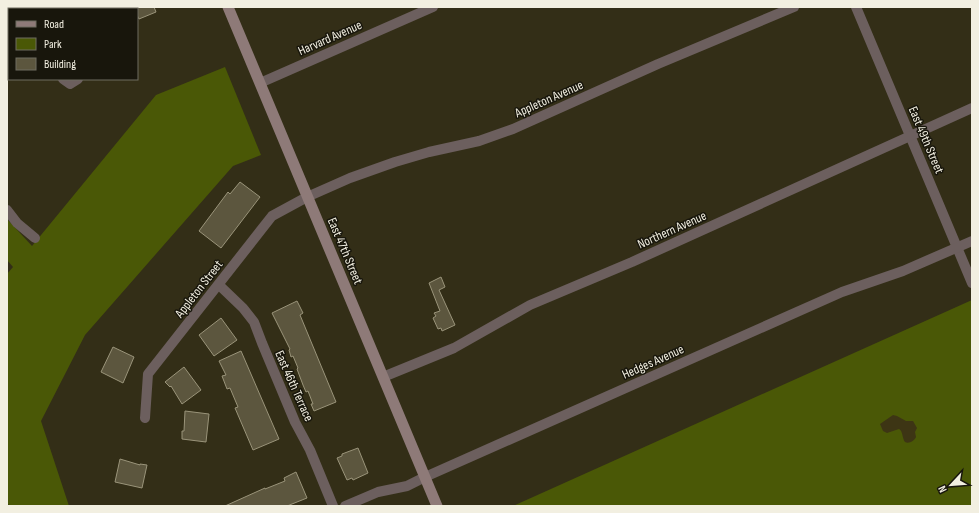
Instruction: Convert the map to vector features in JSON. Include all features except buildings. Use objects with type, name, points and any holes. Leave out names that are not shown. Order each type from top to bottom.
[{"type":"main road","name":"East 47th Street","points":[[228,7],[437,506]]},
{"type":"street","name":"Harvard Avenue","points":[[260,83],[433,7]]},
{"type":"street","name":"Appleton Avenue","points":[[307,197],[350,178],[395,162],[429,152],[479,141],[513,129],[658,64],[794,7]]},
{"type":"street","name":"East 49th Street","points":[[856,7],[972,283]]},
{"type":"street","points":[[64,80],[70,84],[76,80]]},
{"type":"street","name":"Northern Avenue","points":[[383,377],[454,348],[530,306],[632,262],[972,108]]},
{"type":"street","name":"Appleton Street","points":[[144,418],[148,374],[219,286],[272,216],[307,197]]},
{"type":"street","points":[[7,210],[17,223],[35,238]]},
{"type":"street","name":"Hedges Avenue","points":[[345,506],[378,492],[407,486],[424,477],[842,292],[904,271],[972,241]]},
{"type":"street","name":"East 46th Terrace","points":[[219,286],[243,308],[254,322],[280,386],[310,450],[333,506]]},
{"type":"green space","points":[[225,67],[261,155],[233,166],[85,335],[41,421],[69,506],[12,506],[7,504],[7,274],[13,267],[7,260],[7,219],[32,246],[156,95]]},
{"type":"green space","points":[[972,300],[972,506],[513,506]]},
{"type":"sand","points":[[893,415],[906,421],[913,421],[917,428],[915,432],[916,437],[913,441],[908,443],[905,442],[899,429],[887,433],[883,431],[880,424]]}]
